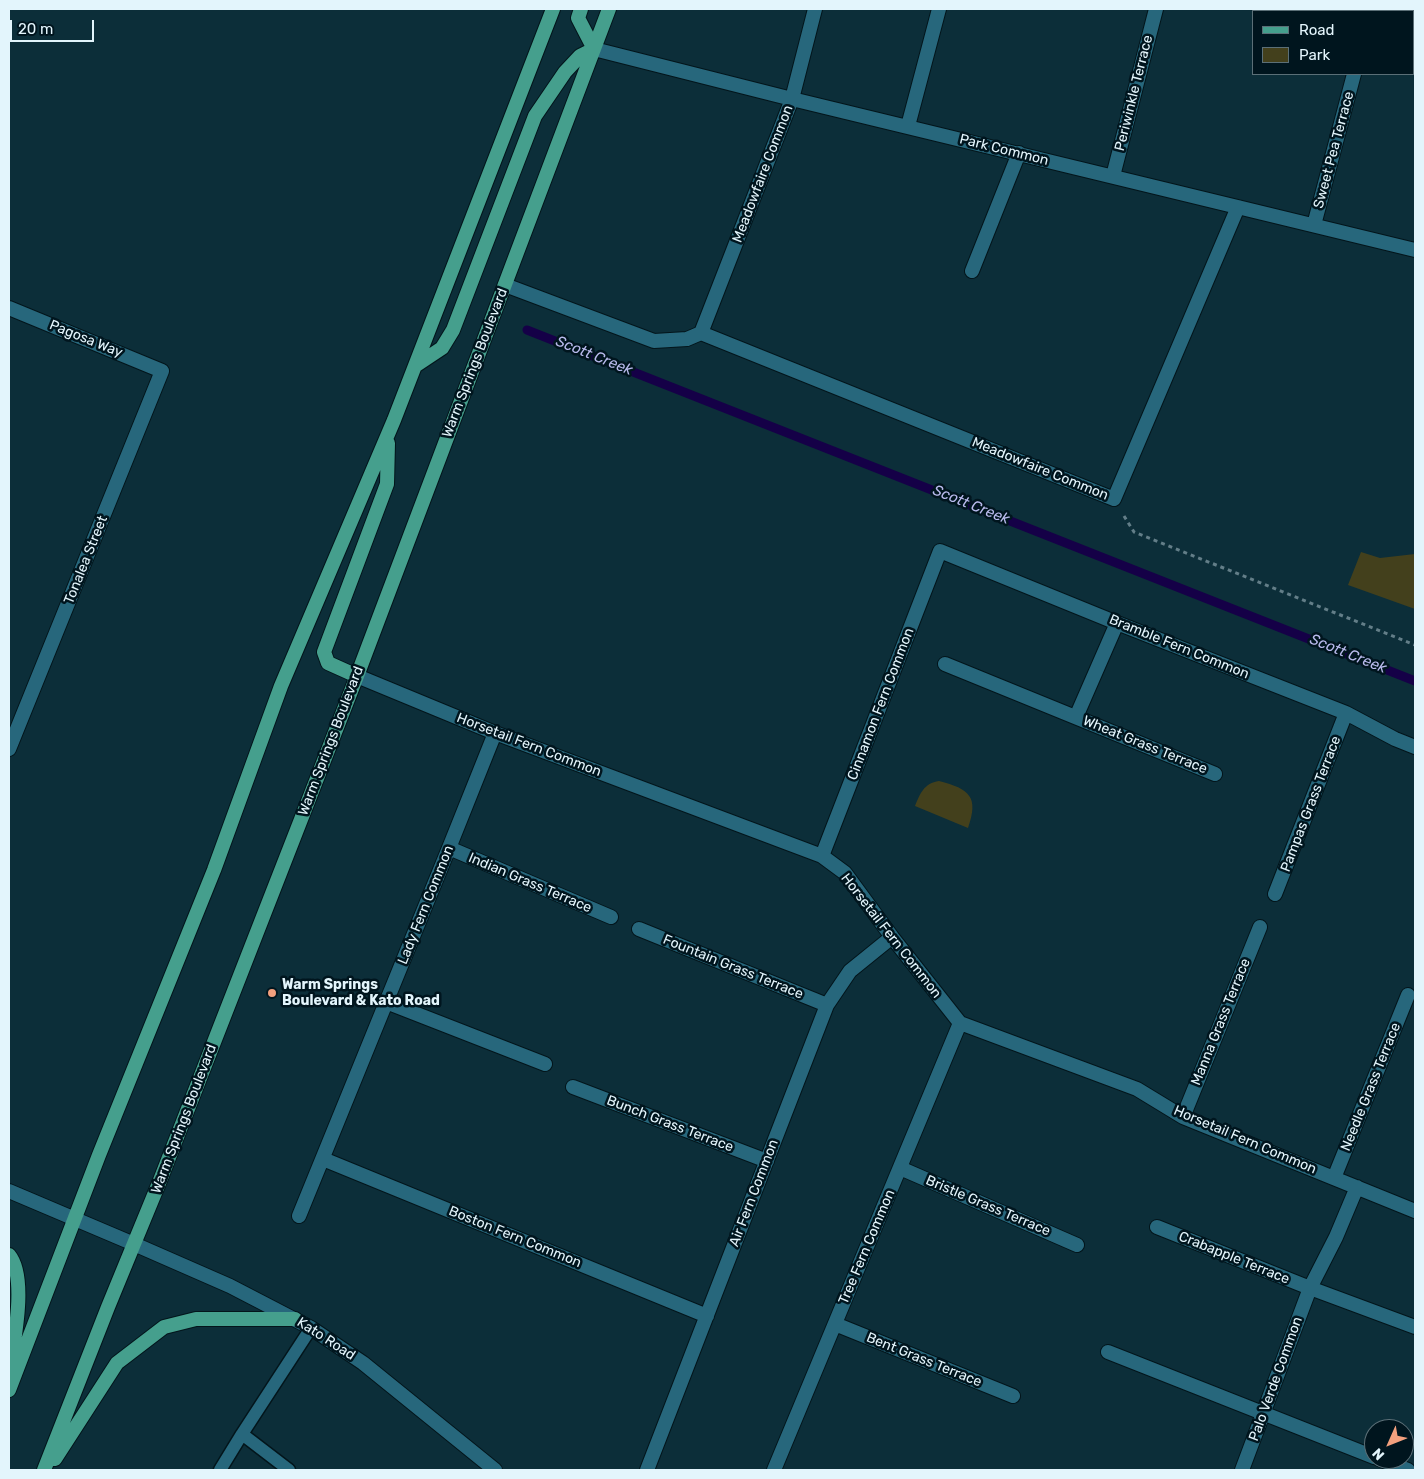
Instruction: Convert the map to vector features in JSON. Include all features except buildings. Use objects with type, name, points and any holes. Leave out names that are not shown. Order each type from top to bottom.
[{"type":"main road","points":[[9,1390],[101,1149],[214,870],[281,686],[388,434],[553,9]]},
{"type":"main road","points":[[415,366],[442,348],[453,330],[535,116],[565,72],[580,56],[594,49],[578,18],[581,9]]},
{"type":"main road","name":"Warm Springs Boulevard","points":[[44,1470],[357,676],[609,9]]},
{"type":"main road","points":[[357,676],[328,662],[324,652],[387,484],[388,434]]},
{"type":"main road","points":[[9,1255],[14,1262],[19,1292],[9,1376]]},
{"type":"main road","points":[[48,1470],[117,1363],[164,1327],[196,1319],[295,1319]]},
{"type":"street","name":"Meadowfaire Common","points":[[815,9],[792,99],[701,333],[1114,499],[1238,207]]},
{"type":"street","points":[[908,126],[940,9]]},
{"type":"street","name":"Periwinkle Terrace","points":[[1113,176],[1156,9]]},
{"type":"street","name":"Park Common","points":[[594,49],[1415,250]]},
{"type":"street","name":"Sweet Pea Terrace","points":[[1314,225],[1354,75]]},
{"type":"street","points":[[972,271],[1019,153]]},
{"type":"street","points":[[505,285],[654,341],[687,339],[701,333]]},
{"type":"street","name":"Pagosa Way","points":[[9,308],[162,371]]},
{"type":"street","name":"Tonalea Street","points":[[9,749],[162,371]]},
{"type":"street","name":"Bramble Fern Common","points":[[940,551],[1346,713],[1395,739],[1415,747]]},
{"type":"street","name":"Cinnamon Fern Common","points":[[822,856],[940,551]]},
{"type":"street","name":"Wheat Grass Terrace","points":[[1076,717],[1117,623]]},
{"type":"street","name":"Wheat Grass Terrace","points":[[945,664],[1215,774]]},
{"type":"street","name":"Horsetail Fern Common","points":[[357,676],[495,733],[822,856],[845,873],[892,937],[960,1023],[1137,1089],[1183,1117],[1415,1211]]},
{"type":"street","name":"Pampas Grass Terrace","points":[[1275,894],[1346,713]]},
{"type":"street","name":"Lady Fern Common","points":[[299,1216],[450,848],[495,733]]},
{"type":"street","name":"Indian Grass Terrace","points":[[450,848],[610,917]]},
{"type":"street","name":"Manna Grass Terrace","points":[[1183,1117],[1260,927]]},
{"type":"street","name":"Fountain Grass Terrace","points":[[639,929],[827,1005]]},
{"type":"street","name":"Air Fern Common","points":[[647,1470],[827,1005],[850,971],[892,937]]},
{"type":"street","name":"Needle Grass Terrace","points":[[1334,1178],[1408,996]]},
{"type":"street","points":[[386,1002],[545,1064]]},
{"type":"street","name":"Tree Fern Common","points":[[774,1470],[960,1023]]},
{"type":"street","name":"Bunch Grass Terrace","points":[[573,1087],[767,1161]]},
{"type":"street","name":"Boston Fern Common","points":[[322,1159],[707,1316]]},
{"type":"street","name":"Bristle Grass Terrace","points":[[900,1168],[1077,1245]]},
{"type":"street","name":"Palo Verde Common","points":[[1242,1470],[1310,1288],[1336,1237],[1356,1187]]},
{"type":"street","name":"Kato Road","points":[[9,1191],[230,1286],[311,1328],[363,1363],[495,1470]]},
{"type":"street","name":"Crabapple Terrace","points":[[1157,1227],[1310,1288]]},
{"type":"street","points":[[1310,1288],[1415,1327]]},
{"type":"street","name":"Bent Grass Terrace","points":[[835,1324],[1013,1396]]},
{"type":"street","points":[[1108,1352],[1364,1453]]},
{"type":"lane","points":[[220,1470],[311,1328]]},
{"type":"lane","points":[[242,1434],[288,1470]]},
{"type":"path","points":[[1114,499],[1134,532],[1415,645]]},
{"type":"green space","points":[[1361,552],[1380,558],[1415,554],[1415,609],[1348,585]]},
{"type":"green space","points":[[939,781],[958,787],[969,796],[972,802],[972,809],[968,828],[915,806],[926,787]]},
{"type":"waterway","name":"Scott Creek","points":[[527,330],[1415,681]]},
{"type":"place","name":"Warm Springs Boulevard & Kato Road","points":[[272,993]]}]
